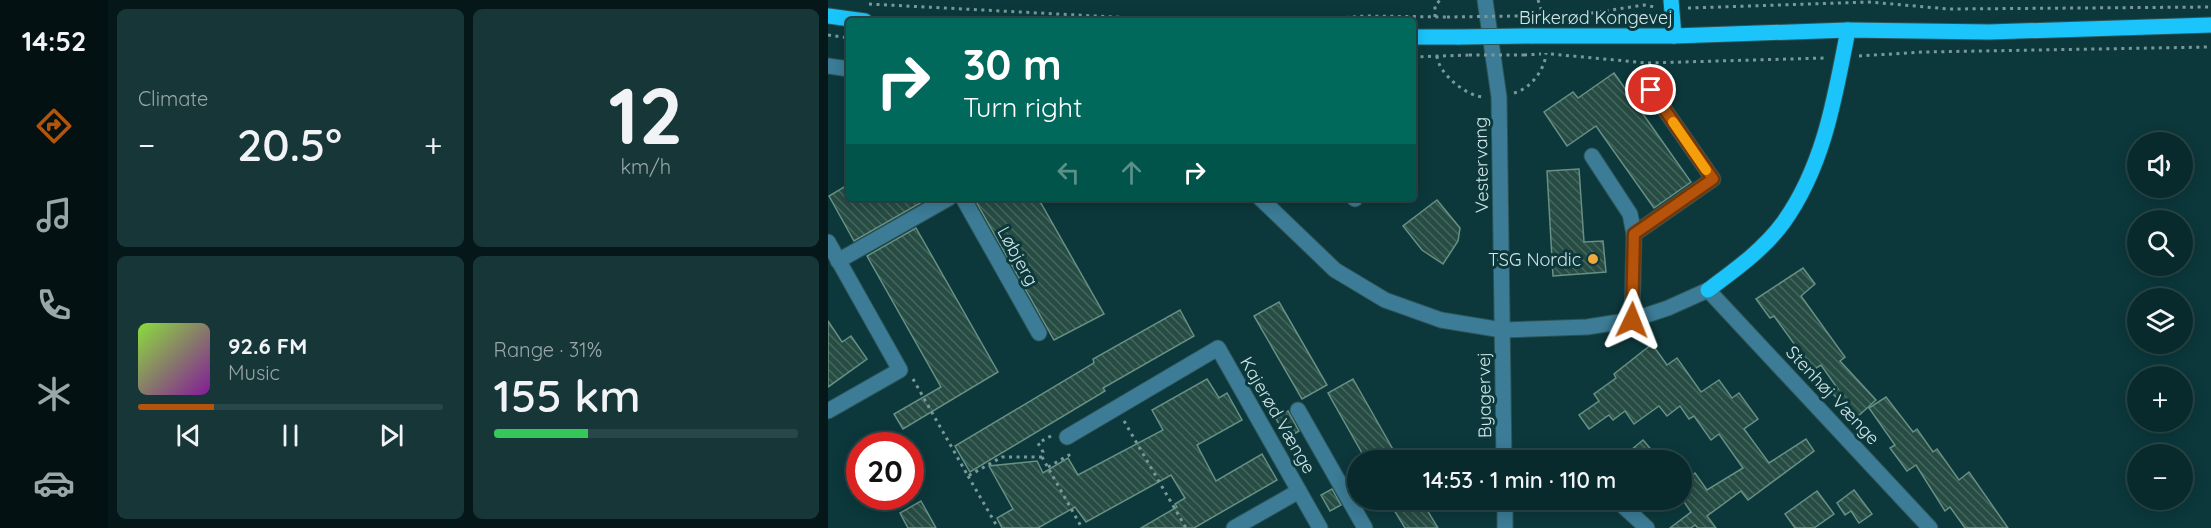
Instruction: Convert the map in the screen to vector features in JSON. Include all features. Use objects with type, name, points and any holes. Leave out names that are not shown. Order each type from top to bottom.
[{"type":"main road","points":[[1671,4],[1674,36]]},
{"type":"main road","points":[[828,16],[846,18]]},
{"type":"main road","name":"Birkerød Kongevej","points":[[1416,37],[1674,36],[1848,30],[1989,32],[2211,25]]},
{"type":"main road","points":[[1708,290],[1750,258],[1782,224],[1809,181],[1829,123],[1848,30]]},
{"type":"street","name":"Vestervang","points":[[1485,0],[1499,97],[1502,330]]},
{"type":"street","points":[[828,66],[846,69]]},
{"type":"street","points":[[1634,234],[1713,179],[1651,90]]},
{"type":"street","points":[[1592,156],[1630,214],[1634,234],[1632,320]]},
{"type":"street","points":[[838,261],[944,201]]},
{"type":"street","name":"Løbjerg","points":[[965,201],[1039,333]]},
{"type":"street","points":[[1263,201],[1335,270],[1385,300],[1441,320],[1502,330],[1587,327],[1632,320],[1668,308],[1708,290]]},
{"type":"street","points":[[828,242],[900,370],[828,411]]},
{"type":"street","name":"Stenhøj Vænge","points":[[1708,290],[1930,528]]},
{"type":"street","name":"Byagervej","points":[[1502,330],[1504,450]]},
{"type":"street","name":"Kajerød Vænge","points":[[1067,438],[1218,348],[1320,528]]},
{"type":"street","name":"Kajerød Vænge","points":[[1298,410],[1358,526]]},
{"type":"street","points":[[1234,528],[1299,491]]},
{"type":"street","points":[[1505,510],[1505,528]]},
{"type":"street","points":[[1628,510],[1647,528]]},
{"type":"path","points":[[1435,17],[1435,6],[1440,0]]},
{"type":"path","points":[[1538,0],[1543,15]]},
{"type":"path","points":[[1334,18],[1585,14],[1644,5],[1671,4],[1869,2],[1949,9],[2211,7]]},
{"type":"path","points":[[860,3],[1108,18]]},
{"type":"path","points":[[828,35],[846,38]]},
{"type":"path","points":[[1862,56],[1956,51],[2211,46]]},
{"type":"path","points":[[1524,91],[1545,64],[1546,53]]},
{"type":"path","points":[[1416,57],[1546,53],[1647,63],[1817,59]]},
{"type":"path","points":[[1437,56],[1437,65],[1475,97]]},
{"type":"path","points":[[900,370],[911,376],[998,528]]},
{"type":"path","points":[[1117,408],[1186,528]]},
{"type":"path","points":[[968,476],[1002,457],[1042,457],[1082,528]]},
{"type":"building","points":[[1614,73],[1691,182],[1654,208],[1596,126],[1567,146],[1544,112],[1573,92],[1578,98]]},
{"type":"building","points":[[1579,169],[1584,242],[1603,241],[1606,272],[1553,276],[1547,171]]},
{"type":"building","points":[[846,186],[846,201],[924,201],[854,241],[829,196]]},
{"type":"building","points":[[1437,200],[1460,228],[1458,241],[1443,264],[1422,250],[1403,226]]},
{"type":"building","points":[[976,201],[1040,201],[1104,314],[1054,340]]},
{"type":"building","points":[[916,228],[998,372],[903,429],[894,414],[941,387],[867,256]]},
{"type":"building","points":[[1803,268],[1815,284],[1801,296],[1845,357],[1840,361],[1876,400],[1856,418],[1833,394],[1838,389],[1821,365],[1813,370],[1774,316],[1770,318],[1756,299]]},
{"type":"building","points":[[1279,302],[1327,385],[1302,399],[1254,316]]},
{"type":"building","points":[[1180,310],[1194,336],[1103,388],[1105,391],[970,472],[955,446],[1094,363],[1093,359]]},
{"type":"building","points":[[828,321],[842,342],[851,336],[867,359],[828,387]]},
{"type":"building","points":[[1652,344],[1667,365],[1677,358],[1701,392],[1719,380],[1732,398],[1739,393],[1758,419],[1744,429],[1769,463],[1806,439],[1814,451],[1748,500],[1741,491],[1707,516],[1716,528],[1698,528],[1695,525],[1691,528],[1670,528],[1692,510],[1692,475],[1695,473],[1707,490],[1743,468],[1719,434],[1711,440],[1694,416],[1689,419],[1680,406],[1667,416],[1659,406],[1634,424],[1625,411],[1613,420],[1609,415],[1589,429],[1579,415],[1599,401],[1594,394],[1616,378],[1614,374]]},
{"type":"building","points":[[1207,379],[1219,398],[1227,393],[1242,420],[1197,445],[1216,481],[1262,454],[1277,480],[1194,528],[1141,528],[1177,507],[1175,504],[1185,498],[1171,475],[1086,522],[1075,507],[1038,528],[1002,528],[997,518],[1013,509],[989,466],[1037,461],[1043,473],[1068,458],[1078,475],[1163,430],[1152,410]]},
{"type":"building","points":[[1353,379],[1393,450],[1360,450],[1328,393]]},
{"type":"building","points":[[1886,397],[1913,432],[1917,429],[1933,452],[1937,449],[1959,480],[1969,472],[2008,528],[1965,528],[1950,507],[1945,511],[1916,465],[1907,471],[1890,448],[1895,445],[1869,408]]},
{"type":"building","points":[[1288,411],[1299,431],[1288,438],[1276,419]]},
{"type":"building","points":[[1643,440],[1652,450],[1631,450]]},
{"type":"building","points":[[1332,489],[1341,505],[1330,511],[1321,495]]},
{"type":"building","points":[[1854,490],[1872,514],[1859,523],[1851,511],[1845,515],[1837,503]]},
{"type":"building","points":[[1817,491],[1834,514],[1814,528],[1795,528],[1785,514]]},
{"type":"building","points":[[924,506],[936,528],[908,528],[900,513],[905,510],[924,510]]},
{"type":"building","points":[[1394,510],[1427,510],[1438,528],[1405,528]]},
{"type":"slow traffic","points":[[1673,122],[1706,170]]},
{"type":"place","name":"TSG Nordic","points":[[1593,259]]},
{"type":"route","points":[[1632,320],[1634,234],[1713,179],[1651,90]]}]
